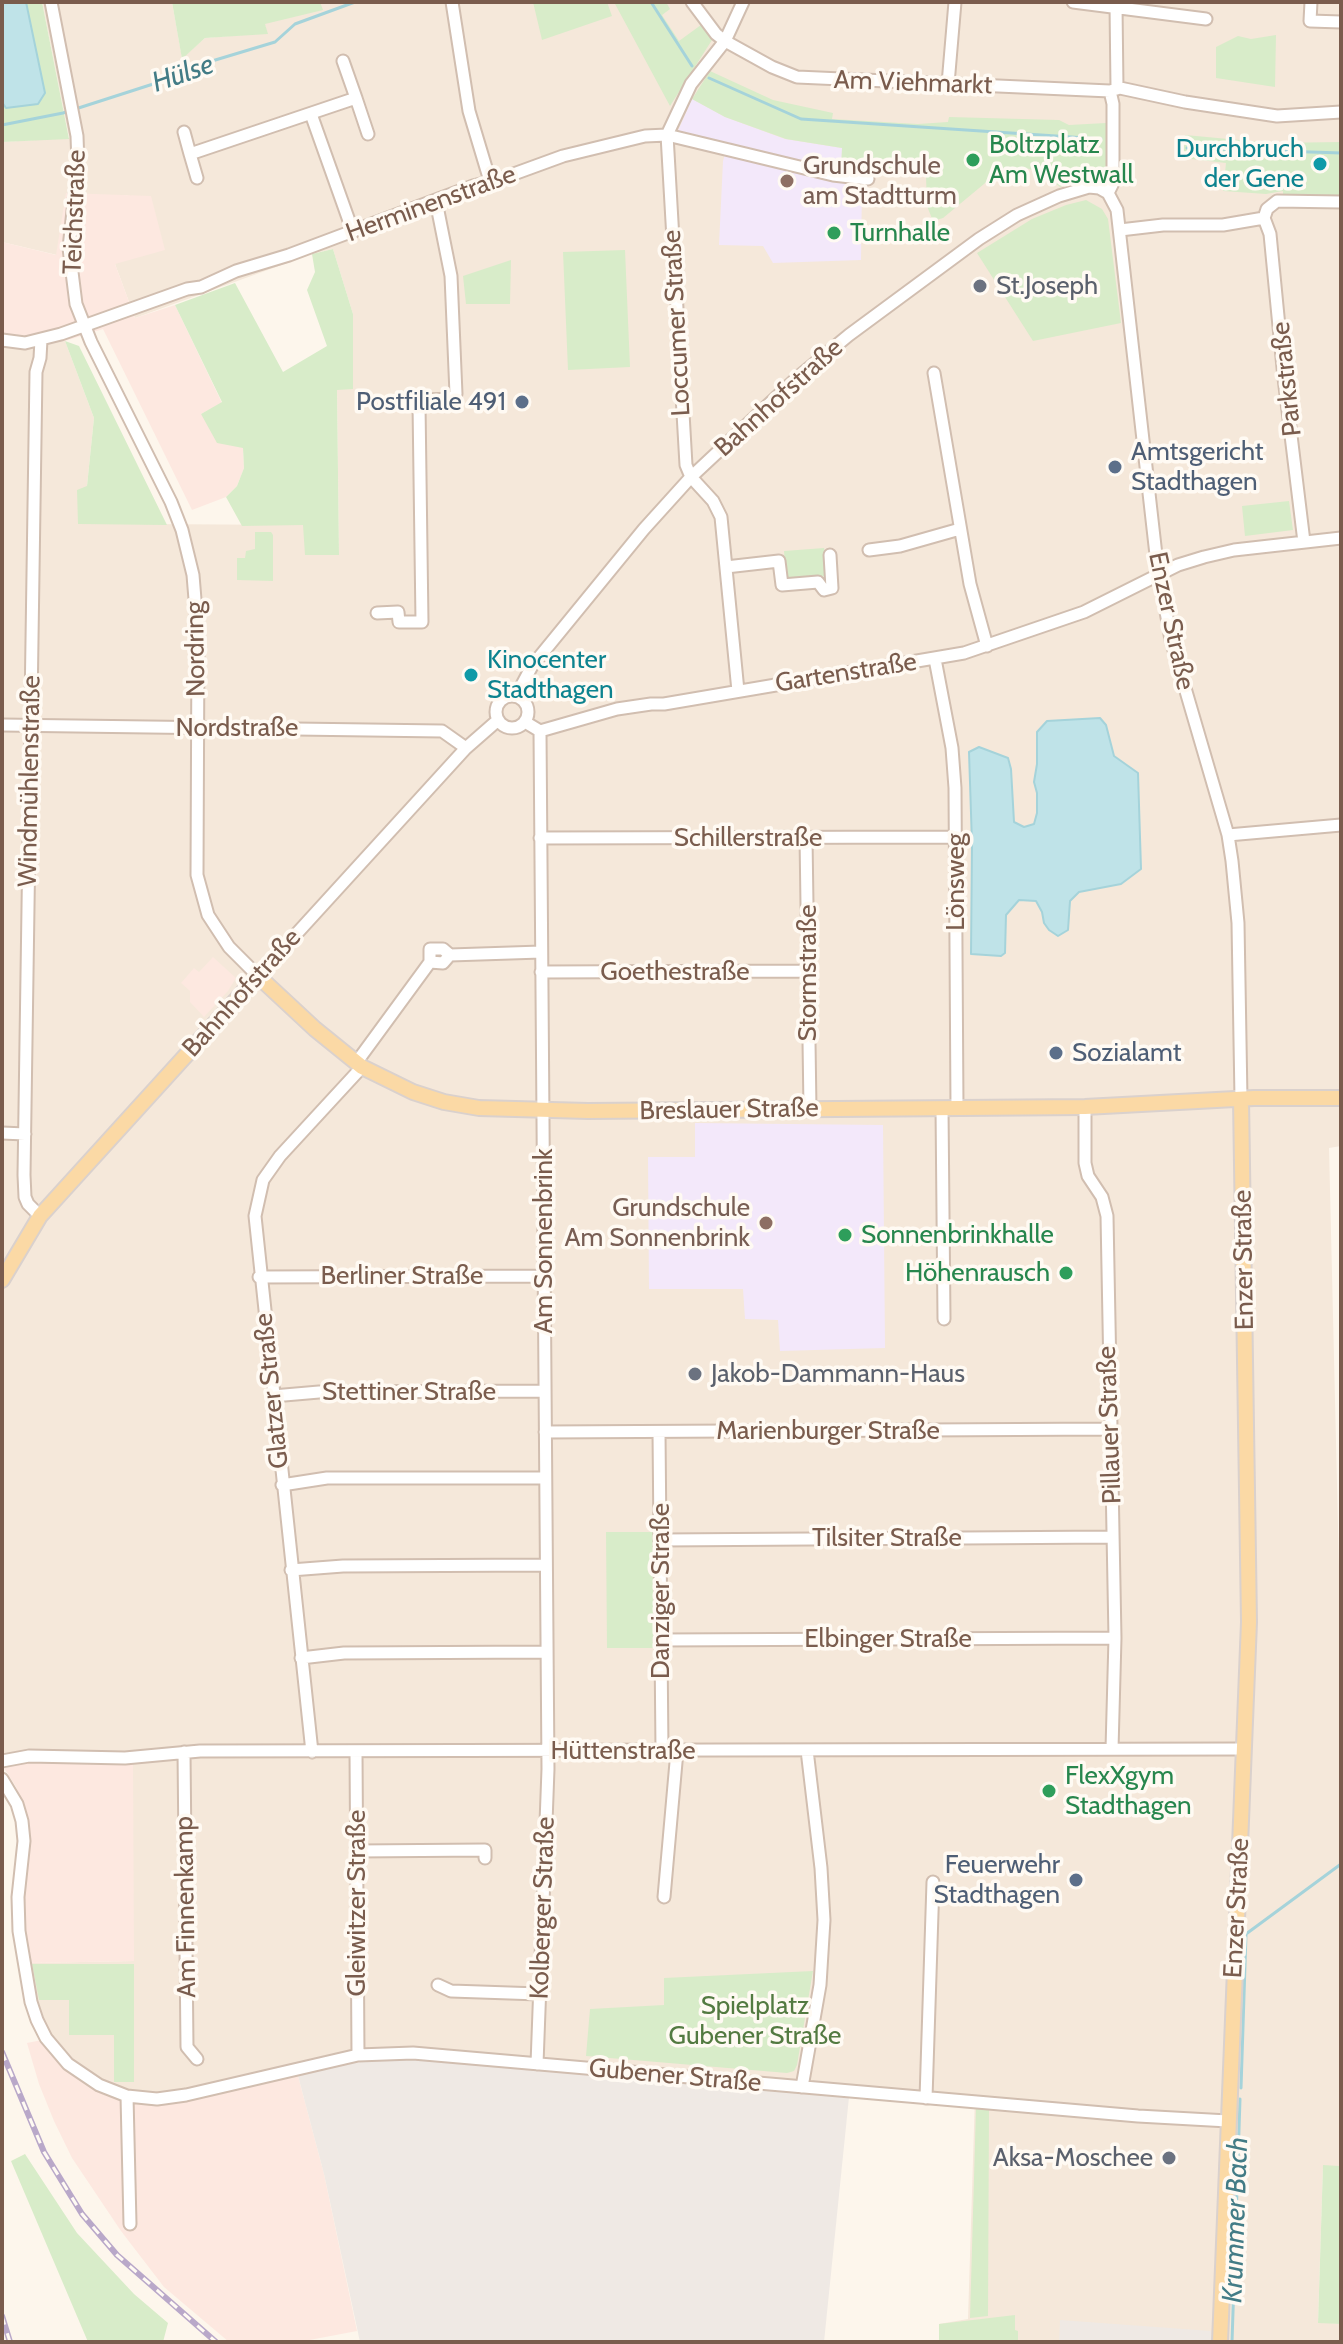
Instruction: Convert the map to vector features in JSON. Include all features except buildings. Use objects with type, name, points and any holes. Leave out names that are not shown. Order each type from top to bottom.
[{"type":"main road","name":"Breslauer Straße","points":[[258,976],[359,1065],[413,1092],[444,1102],[479,1108],[543,1111],[1085,1107],[1241,1099],[1341,1098]]},
{"type":"main road","name":"Bahnhofstraße","points":[[2,1280],[40,1216],[258,976]]},
{"type":"main road","name":"Enzer Straße","points":[[1220,2342],[1249,1593],[1241,1099]]},
{"type":"street","name":"Teichstraße","points":[[51,2],[72,110],[78,164],[69,227],[70,266],[72,287],[84,326]]},
{"type":"street","points":[[452,2],[469,111],[490,181]]},
{"type":"street","name":"Am Viehmarkt","points":[[692,2],[725,41],[797,77],[1113,90],[1277,116],[1341,112]]},
{"type":"street","points":[[667,135],[691,84],[725,41],[743,2]]},
{"type":"street","points":[[948,84],[955,2]]},
{"type":"street","points":[[1073,2],[1116,5],[1206,19]]},
{"type":"street","points":[[1311,2],[1314,21],[1341,22]]},
{"type":"street","points":[[1108,193],[1113,183],[1116,5]]},
{"type":"street","points":[[343,61],[368,134]]},
{"type":"street","points":[[190,154],[356,98]]},
{"type":"street","points":[[311,114],[353,232]]},
{"type":"street","points":[[184,132],[197,178]]},
{"type":"street","name":"Herminenstraße","points":[[2,340],[25,343],[41,340],[201,287],[236,271],[289,255],[490,181],[616,142],[667,135],[833,175],[868,179]]},
{"type":"street","name":"Loccumer Straße","points":[[667,135],[684,451],[691,477],[713,501],[721,517],[738,691]]},
{"type":"street","name":"Bahnhofstraße","points":[[516,696],[532,666],[644,529],[691,477],[824,355],[979,239],[1017,215],[1074,190],[1089,187],[1108,193]]},
{"type":"street","name":"Enzer Straße","points":[[1108,193],[1117,210],[1120,230],[1159,575],[1178,670],[1228,835],[1237,892],[1241,1099]]},
{"type":"street","points":[[377,613],[398,612],[399,622],[422,622],[419,404],[426,400],[451,399],[456,394],[451,276],[436,201]]},
{"type":"street","points":[[1120,230],[1163,225],[1223,225],[1264,218],[1271,204],[1277,201],[1341,202]]},
{"type":"street","name":"Parkstraße","points":[[1264,218],[1272,249],[1304,542]]},
{"type":"street","name":"Nordring","points":[[84,326],[171,502],[188,552],[198,623],[196,854],[201,896],[216,929],[258,976]]},
{"type":"street","name":"Windmühlenstraße","points":[[40,1216],[25,1197],[25,1134],[36,388],[41,340]]},
{"type":"street","points":[[934,373],[970,584],[987,646]]},
{"type":"street","points":[[869,550],[900,546],[960,529]]},
{"type":"street","name":"Gartenstraße","points":[[540,731],[617,709],[935,659],[987,646],[1084,612],[1204,557],[1234,550],[1341,538]]},
{"type":"street","points":[[726,567],[779,561],[782,585],[818,582],[824,590],[832,588],[830,555]]},
{"type":"street","name":"Lönsweg","points":[[935,659],[952,748],[956,837],[944,1319]]},
{"type":"street","points":[[516,696],[528,707],[525,722],[511,728],[498,720],[498,704],[506,697],[516,696]]},
{"type":"street","name":"Bahnhofstraße","points":[[258,976],[466,748],[498,720]]},
{"type":"street","points":[[525,722],[540,731]]},
{"type":"street","name":"Nordstraße","points":[[2,725],[442,731],[466,748]]},
{"type":"street","name":"Am Sonnenbrink","points":[[540,731],[547,1751]]},
{"type":"street","points":[[1228,835],[1341,825]]},
{"type":"street","name":"Stormstraße","points":[[806,837],[810,1109]]},
{"type":"street","name":"Schillerstraße","points":[[540,838],[956,837]]},
{"type":"street","name":"Glatzer Straße","points":[[312,1752],[259,1277],[255,1216],[263,1180],[359,1065],[430,962],[443,963],[450,955],[541,952]]},
{"type":"street","name":"Goethestraße","points":[[541,972],[808,971]]},
{"type":"street","name":"Pillauer Straße","points":[[1085,1107],[1085,1163],[1088,1176],[1102,1197],[1107,1216],[1115,1638],[1112,1749]]},
{"type":"street","points":[[2,1133],[25,1134]]},
{"type":"street","name":"Berliner Straße","points":[[259,1277],[544,1276]]},
{"type":"street","name":"Stettiner Straße","points":[[273,1396],[319,1392],[544,1391]]},
{"type":"street","name":"Marienburger Straße","points":[[545,1432],[1111,1429]]},
{"type":"street","name":"Danziger Straße","points":[[659,1432],[662,1751]]},
{"type":"street","points":[[282,1485],[327,1478],[545,1478]]},
{"type":"street","name":"Tilsiter Straße","points":[[661,1540],[1113,1537]]},
{"type":"street","points":[[291,1570],[343,1566],[546,1565]]},
{"type":"street","name":"Elbinger Straße","points":[[660,1640],[1115,1638]]},
{"type":"street","points":[[301,1658],[344,1653],[546,1652]]},
{"type":"street","name":"Hüttenstraße","points":[[2,1761],[29,1756],[125,1758],[184,1752],[1244,1749]]},
{"type":"street","points":[[802,2087],[820,1985],[824,1920],[807,1750]]},
{"type":"street","name":"Kolberger Straße","points":[[537,2064],[547,1751]]},
{"type":"street","points":[[664,1897],[677,1751]]},
{"type":"street","name":"Am Finnenkamp","points":[[184,1752],[187,2047],[197,2059]]},
{"type":"street","name":"Gleiwitzer Straße","points":[[356,1752],[358,2055]]},
{"type":"street","points":[[2,1779],[17,1804],[22,1821],[24,1854],[18,1916],[27,1980],[37,2020],[58,2055],[73,2069],[99,2085],[127,2096],[130,2224]]},
{"type":"street","points":[[357,1851],[485,1850],[485,1858]]},
{"type":"street","points":[[926,2098],[933,1882]]},
{"type":"street","points":[[438,1985],[451,1991],[539,1994]]},
{"type":"street","name":"Gubener Straße","points":[[127,2096],[157,2099],[186,2095],[358,2055],[413,2053],[1228,2121]]},
{"type":"shaded area","points":[[42,2],[172,2],[182,58],[205,38],[267,33],[259,2],[1341,2],[1341,1146],[1329,1148],[1341,1652],[1341,2132],[1339,2166],[1323,2166],[1318,2322],[1341,2324],[1341,2342],[939,2342],[939,2324],[968,2319],[975,2096],[413,2048],[347,2052],[157,2095],[129,2092],[93,2078],[61,2052],[46,2029],[28,1963],[133,1961],[19,1763],[4,1768],[2,1764],[2,333],[65,341],[94,418],[87,486],[142,524],[303,525],[339,555],[337,389],[353,389],[353,314],[333,249],[135,318],[115,264],[143,198],[124,195],[57,255],[2,242],[2,142],[69,138]]},
{"type":"shaded area","name":"Grundschule am Stadtturm","points":[[692,99],[725,117],[785,139],[842,148],[841,172],[862,182],[861,260],[773,263],[763,246],[719,245],[723,161],[727,146],[677,133]]},
{"type":"shaded area","points":[[66,193],[151,196],[165,250],[115,264],[135,318],[175,305],[222,403],[201,414],[243,447],[244,468],[237,486],[226,497],[192,510],[103,329],[65,341],[2,333],[2,242],[56,255]]},
{"type":"shaded area","points":[[213,957],[236,978],[204,1017],[190,1002],[190,991],[181,983],[194,968],[199,972]]},
{"type":"shaded area","name":"Grundschule Am Sonnenbrink","points":[[695,1123],[883,1125],[885,1348],[780,1351],[778,1320],[745,1319],[743,1289],[649,1289],[648,1157],[695,1157]]},
{"type":"shaded area","points":[[29,1761],[133,1761],[134,1961],[28,1963],[22,1916],[27,1822],[16,1787],[4,1768]]},
{"type":"shaded area","points":[[52,2038],[67,2059],[105,2083],[138,2094],[157,2095],[297,2072],[324,2174],[357,2331],[299,2342],[229,2342],[164,2287],[121,2231],[72,2158],[54,2121],[27,2043]]},
{"type":"shaded area","points":[[379,2059],[413,2059],[849,2097],[824,2342],[360,2342],[324,2174],[297,2072]]},
{"type":"shaded area","points":[[1060,2320],[1211,2331],[1211,2342],[1059,2342]]},
{"type":"green space","points":[[26,2],[42,2],[69,139],[2,142],[2,102],[6,108],[44,94]]},
{"type":"green space","points":[[172,2],[320,2],[323,10],[265,24],[268,34],[205,38],[182,59]]},
{"type":"green space","points":[[533,2],[607,2],[612,16],[542,40]]},
{"type":"green space","points":[[614,2],[666,2],[670,9],[662,15],[679,41],[701,25],[712,40],[670,106]]},
{"type":"green space","points":[[1276,35],[1275,87],[1216,78],[1216,47],[1238,36],[1251,39]]},
{"type":"green space","points":[[710,71],[773,100],[833,113],[832,119],[918,124],[948,122],[949,117],[1059,120],[1069,125],[1106,123],[1106,182],[1083,179],[1060,187],[1044,174],[1026,168],[996,174],[943,218],[933,221],[927,206],[926,176],[841,172],[842,148],[786,139],[725,117],[692,99]]},
{"type":"green space","points":[[1185,135],[1272,143],[1341,142],[1341,196],[1283,195],[1283,191],[1266,194],[1223,191],[1226,163],[1183,158]]},
{"type":"green space","points":[[1086,200],[1102,209],[1108,219],[1121,323],[1033,341],[977,253],[1032,219]]},
{"type":"green space","points":[[333,249],[353,314],[353,389],[337,390],[339,555],[305,555],[303,525],[242,526],[226,497],[237,486],[244,468],[243,448],[217,443],[201,414],[222,402],[175,305],[235,283],[283,372],[327,346],[307,290],[315,272],[312,254]]},
{"type":"green space","points":[[625,250],[630,367],[568,370],[563,252]]},
{"type":"green space","points":[[511,260],[510,304],[466,304],[463,276]]},
{"type":"green space","points":[[65,341],[79,346],[167,525],[78,524],[77,490],[87,486],[94,418]]},
{"type":"green space","points":[[1289,501],[1293,530],[1245,536],[1242,506]]},
{"type":"green space","points":[[255,532],[271,532],[273,535],[273,581],[237,580],[237,558],[245,558],[246,551],[255,549]]},
{"type":"green space","points":[[824,548],[827,576],[786,579],[784,551]]},
{"type":"green space","points":[[606,1532],[654,1532],[655,1648],[607,1648]]},
{"type":"green space","points":[[32,1964],[134,1964],[134,2082],[114,2082],[114,2035],[69,2035],[69,2000],[39,2000]]},
{"type":"green space","name":"Spielplatz Gubener Straße","points":[[813,1971],[794,2071],[787,2073],[586,2056],[590,2009],[664,2005],[664,1978]]},
{"type":"green space","points":[[976,2108],[989,2109],[988,2316],[970,2318]]},
{"type":"green space","points":[[1339,2150],[1341,2324],[1318,2323],[1323,2165],[1339,2166]]},
{"type":"green space","points":[[25,2154],[77,2233],[134,2294],[168,2323],[163,2342],[88,2342],[11,2161]]},
{"type":"green space","points":[[1015,2315],[1018,2342],[939,2342],[939,2324]]},
{"type":"water","points":[[2,2],[26,2],[45,93],[38,104],[6,108],[2,102]]},
{"type":"water","points":[[1100,718],[1106,725],[1114,756],[1138,773],[1141,869],[1121,884],[1079,892],[1070,901],[1068,930],[1058,936],[1044,923],[1036,901],[1019,900],[1006,915],[1005,953],[1001,956],[971,954],[969,752],[979,747],[1008,758],[1014,822],[1024,827],[1034,824],[1037,813],[1034,782],[1037,732],[1047,721]]},
{"type":"waterway","name":"Hülse","points":[[2,125],[63,113],[178,76],[212,61],[275,42],[295,24],[355,2]]},
{"type":"waterway","points":[[651,2],[692,66]]},
{"type":"waterway","points":[[709,78],[801,119],[1101,139]]},
{"type":"waterway","points":[[1187,148],[1341,153]]},
{"type":"waterway","name":"Krummer Bach","points":[[1241,2088],[1246,1934],[1341,1864]]},
{"type":"waterway","name":"Krummer Bach","points":[[1232,2342],[1240,2099]]},
{"type":"railway","points":[[2,2052],[44,2152],[82,2214],[117,2255],[216,2342]]},
{"type":"railway","points":[[2,2316],[10,2342]]},
{"type":"place","name":"Boltzplatz Am Westwall","points":[[973,160]]},
{"type":"place","name":"Durchbruch der Gene","points":[[1320,164]]},
{"type":"place","name":"Grundschule am Stadtturm","points":[[787,181]]},
{"type":"place","name":"Turnhalle","points":[[834,233]]},
{"type":"place","name":"St.Joseph","points":[[980,286]]},
{"type":"place","name":"Postfiliale 491","points":[[522,402]]},
{"type":"place","name":"Amtsgericht Stadthagen","points":[[1115,467]]},
{"type":"place","name":"Kinocenter Stadthagen","points":[[471,675]]},
{"type":"place","name":"Sozialamt","points":[[1056,1053]]},
{"type":"place","name":"Grundschule Am Sonnenbrink","points":[[766,1223]]},
{"type":"place","name":"Sonnenbrinkhalle","points":[[845,1235]]},
{"type":"place","name":"Höhenrausch","points":[[1066,1273]]},
{"type":"place","name":"Jakob-Dammann-Haus","points":[[695,1374]]},
{"type":"place","name":"FlexXgym Stadthagen","points":[[1049,1791]]},
{"type":"place","name":"Feuerwehr Stadthagen","points":[[1076,1880]]},
{"type":"place","name":"Aksa-Moschee","points":[[1169,2158]]}]
